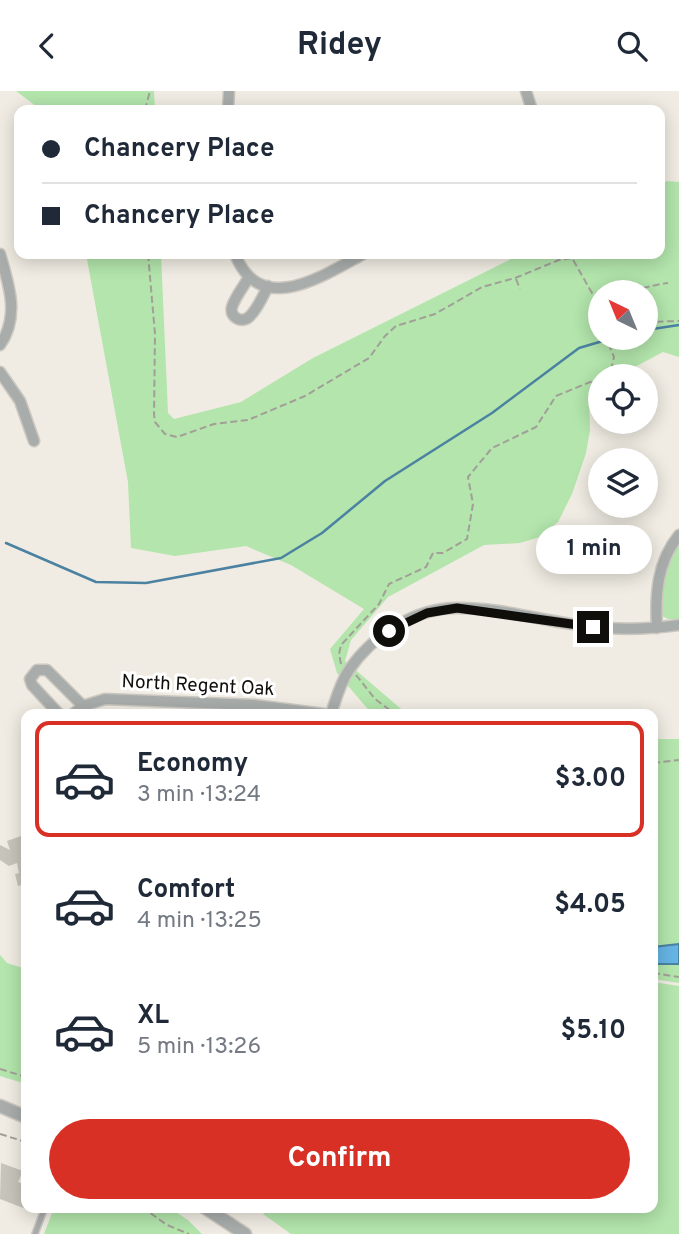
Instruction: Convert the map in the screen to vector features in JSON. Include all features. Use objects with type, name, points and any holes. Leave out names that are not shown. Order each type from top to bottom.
[{"type":"street","points":[[0,254],[12,311],[10,327],[0,345]]},
{"type":"street","points":[[238,259],[249,277],[260,285],[288,288],[305,284],[353,259]]},
{"type":"street","points":[[249,277],[232,307],[237,319],[249,317],[268,286]]},
{"type":"street","points":[[0,372],[20,401],[34,441]]},
{"type":"street","points":[[657,628],[655,600],[659,577],[667,555],[679,535]]},
{"type":"street","points":[[333,709],[348,671],[367,648],[389,631],[440,609],[474,609],[593,627],[657,628],[679,625]]},
{"type":"street","points":[[54,709],[32,685],[30,679],[37,670],[47,670],[76,709]]},
{"type":"street","name":"North Regent Oak","points":[[82,709],[105,699],[209,702],[292,709]]},
{"type":"street","points":[[0,1107],[21,1115]]},
{"type":"street","points":[[213,1213],[245,1234]]},
{"type":"lane","points":[[35,1234],[43,1213]]},
{"type":"path","points":[[148,259],[155,334],[155,422],[165,434],[177,437],[214,424],[248,420],[305,396],[369,358],[396,326],[435,314],[482,287],[565,259]]},
{"type":"path","points":[[573,259],[588,286]]},
{"type":"path","points":[[515,278],[520,289]]},
{"type":"path","points":[[658,284],[668,283]]},
{"type":"path","points":[[658,322],[679,321]]},
{"type":"path","points":[[388,709],[375,699],[356,675],[342,668],[339,654],[341,645],[379,604],[389,584],[426,567],[433,553],[443,553],[467,539],[473,504],[468,477],[492,448],[536,427],[556,396],[588,385]]},
{"type":"path","points":[[658,762],[679,760]]},
{"type":"path","points":[[658,974],[679,977]]},
{"type":"path","points":[[0,1069],[21,1075]]},
{"type":"path","points":[[0,1134],[21,1140]]},
{"type":"path","points":[[150,1213],[167,1225],[190,1234]]},
{"type":"green space","points":[[16,91],[154,91],[155,105],[34,105]]},
{"type":"green space","points":[[665,182],[679,182],[679,357],[663,352],[640,364],[588,364],[589,434],[586,453],[572,494],[558,522],[540,537],[520,543],[484,545],[388,597],[351,640],[345,661],[401,709],[368,709],[337,673],[330,649],[364,609],[291,565],[246,546],[175,556],[131,548],[128,482],[87,259],[161,259],[168,413],[174,419],[241,402],[313,358],[511,259],[665,259]]},
{"type":"green space","points":[[679,543],[679,619],[668,619],[662,616],[662,588],[670,560]]},
{"type":"green space","points":[[658,739],[679,739],[679,983],[658,980]]},
{"type":"green space","points":[[0,955],[7,963],[21,967],[21,1082],[0,1076]]},
{"type":"green space","points":[[658,983],[679,986],[679,1234],[291,1234],[263,1214],[658,1213]]},
{"type":"green space","points":[[52,1213],[178,1213],[202,1234],[44,1234]]},
{"type":"water","points":[[679,944],[679,964],[658,964],[658,946]]},
{"type":"building","points":[[21,836],[21,885],[18,886],[15,874],[19,873],[17,863],[9,866],[0,860],[0,845],[10,850],[7,841]]},
{"type":"building","points":[[1,1163],[21,1170],[18,1182],[21,1183],[21,1207],[0,1199]]},
{"type":"waterway","points":[[658,328],[679,325]]},
{"type":"waterway","points":[[6,543],[96,582],[146,583],[281,558],[322,533],[385,481],[492,413],[579,348],[588,345]]},
{"type":"route","points":[[389,631],[427,613],[457,608],[593,627]]}]
